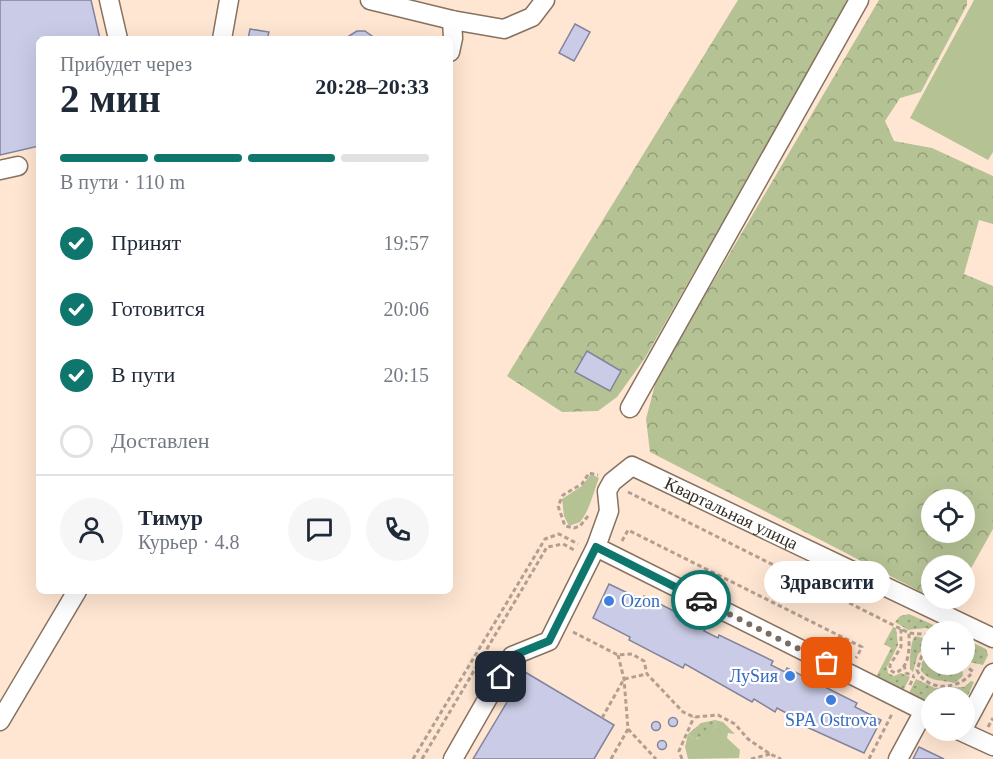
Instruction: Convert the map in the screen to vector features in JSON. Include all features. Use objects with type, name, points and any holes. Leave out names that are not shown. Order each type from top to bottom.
[{"type":"street","points":[[109,0],[117,36]]},
{"type":"street","points":[[223,36],[229,0]]},
{"type":"street","points":[[370,0],[452,20],[504,29],[532,17],[545,0]]},
{"type":"street","points":[[630,408],[859,0]]},
{"type":"street","points":[[452,20],[453,36]]},
{"type":"street","name":"Квартальная улица","points":[[607,491],[612,482],[632,466],[993,638]]},
{"type":"street","points":[[453,759],[472,743],[512,656],[549,641],[593,553],[609,511],[607,491]]},
{"type":"street","points":[[593,553],[615,557],[921,710]]},
{"type":"street","points":[[0,721],[74,594]]},
{"type":"street","points":[[975,706],[993,673]]},
{"type":"street","points":[[898,759],[921,724]]},
{"type":"street","points":[[975,737],[993,746]]},
{"type":"path","points":[[591,512],[580,526],[568,528],[565,526],[558,506],[563,495],[582,484],[589,473],[598,474],[601,480],[597,487],[607,491],[619,488],[909,633],[921,635]]},
{"type":"path","points":[[615,557],[628,530],[862,646],[848,673]]},
{"type":"path","points":[[412,759],[544,539],[559,534],[593,553]]},
{"type":"path","points":[[422,759],[547,547],[556,543],[593,553]]},
{"type":"path","points":[[563,627],[618,655],[632,654],[644,661],[647,674],[683,712],[694,717],[718,715],[735,724],[748,739],[781,759]]},
{"type":"path","points":[[901,629],[901,647],[890,665],[890,670],[895,673],[904,665],[909,656],[909,633]]},
{"type":"path","points":[[610,759],[628,729],[624,679],[618,655]]},
{"type":"path","points":[[921,655],[917,670],[928,683],[949,687],[960,685],[971,675]]},
{"type":"path","points":[[904,665],[906,673],[920,675]]},
{"type":"path","points":[[602,718],[624,679],[647,674]]},
{"type":"path","points":[[869,759],[892,715]]},
{"type":"path","points":[[682,759],[679,751],[694,717]]},
{"type":"path","points":[[628,729],[656,759]]},
{"type":"path","points":[[751,759],[770,754]]},
{"type":"green space","points":[[738,0],[850,0],[645,358],[617,397],[598,411],[562,412],[507,376]]},
{"type":"green space","points":[[879,0],[967,0],[967,5],[921,92],[900,98],[885,121],[894,141],[932,148],[993,176],[993,224],[979,220],[964,274],[993,286],[993,529],[975,561],[975,555],[921,555],[921,592],[650,452],[646,419],[657,377]]},
{"type":"green space","points":[[974,0],[993,0],[993,152],[988,160],[910,118]]},
{"type":"green space","points":[[591,474],[599,478],[589,507],[580,522],[569,526],[564,516],[562,499],[582,486]]},
{"type":"green space","points":[[909,614],[925,621],[921,621],[921,629],[908,630],[895,622],[900,616]]},
{"type":"green space","points":[[893,627],[896,628],[898,645],[887,667],[888,673],[894,676],[901,673],[910,677],[902,693],[875,679],[891,648],[884,644]]},
{"type":"green space","points":[[915,636],[921,638],[921,651],[918,654],[913,672],[910,669],[912,642]]},
{"type":"green space","points":[[975,644],[986,649],[988,655],[983,665],[975,663]]},
{"type":"green space","points":[[925,675],[962,675],[954,683]]},
{"type":"green space","points":[[916,679],[933,687],[921,687],[921,705],[907,697]]},
{"type":"green space","points":[[971,681],[974,682],[972,687],[964,687]]},
{"type":"green space","points":[[715,720],[716,726],[703,736],[694,739],[688,734],[701,723]]},
{"type":"green space","points":[[715,720],[723,722],[735,734],[728,733],[727,738],[740,750],[739,758],[688,759],[685,747],[688,734],[698,739],[716,726]]},
{"type":"building","points":[[0,0],[91,0],[99,36],[36,36],[36,147],[0,155]]},
{"type":"building","points":[[575,24],[590,32],[574,61],[559,53]]},
{"type":"building","points":[[250,29],[269,32],[268,36],[249,36]]},
{"type":"building","points":[[357,31],[365,31],[372,36],[349,36]]},
{"type":"building","points":[[587,351],[621,371],[610,391],[575,372]]},
{"type":"building","points":[[609,584],[642,600],[644,596],[706,627],[704,631],[718,638],[719,635],[773,661],[771,665],[785,672],[787,668],[857,703],[855,707],[881,720],[864,753],[789,719],[790,715],[777,708],[775,712],[754,699],[752,702],[685,664],[683,668],[593,618]]},
{"type":"building","points":[[525,672],[614,725],[594,759],[473,759]]},
{"type":"building","points":[[673,717],[678,722],[673,727],[668,722]]},
{"type":"building","points":[[656,722],[660,726],[656,730],[652,726]]},
{"type":"building","points":[[662,741],[666,745],[662,749],[658,745]]},
{"type":"building","points":[[919,747],[944,759],[913,759]]},
{"type":"way so far","points":[[701,600],[827,663]]},
{"type":"place","name":"Ozon","points":[[609,601]]},
{"type":"place","name":"Здравсити","points":[[827,663]]},
{"type":"place","name":"ЛуSия","points":[[790,676]]},
{"type":"place","name":"SPA Ostrova","points":[[831,700]]},
{"type":"route","points":[[501,677],[512,656],[549,641],[596,547],[701,600]]}]
